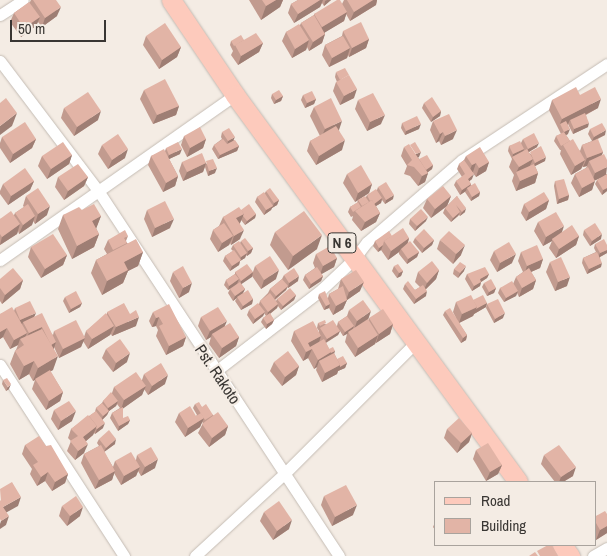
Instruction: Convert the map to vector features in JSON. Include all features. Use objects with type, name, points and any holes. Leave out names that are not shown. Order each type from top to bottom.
[{"type":"main road","name":"N 6","points":[[171,0],[235,95],[354,259],[417,341],[517,481]]},
{"type":"street","points":[[0,15],[23,0]]},
{"type":"street","name":"Pst. Rakoto","points":[[0,61],[99,192],[339,556]]},
{"type":"street","points":[[216,371],[275,328],[354,259],[367,242],[462,160],[607,64]]},
{"type":"street","points":[[0,260],[235,95]]},
{"type":"street","points":[[195,556],[285,472],[417,341]]},
{"type":"street","points":[[0,365],[124,556]]},
{"type":"street","points":[[593,556],[607,548]]},
{"type":"building","points":[[33,0],[56,0],[61,7],[45,18]]},
{"type":"building","points":[[262,0],[276,0],[266,6]]},
{"type":"building","points":[[298,0],[320,0],[298,14],[291,4]]},
{"type":"building","points":[[340,0],[347,12],[322,27],[314,14]]},
{"type":"building","points":[[347,0],[373,0],[354,12]]},
{"type":"building","points":[[29,2],[40,17],[24,28],[14,13]]},
{"type":"building","points":[[314,15],[325,34],[313,42],[301,23]]},
{"type":"building","points":[[361,22],[369,39],[352,48],[343,31]]},
{"type":"building","points":[[165,23],[181,47],[162,60],[146,36]]},
{"type":"building","points":[[299,24],[309,40],[295,49],[286,32]]},
{"type":"building","points":[[256,33],[263,43],[241,56],[235,45]]},
{"type":"building","points":[[241,35],[244,40],[234,46],[231,41]]},
{"type":"building","points":[[343,36],[350,48],[332,58],[325,45]]},
{"type":"building","points":[[345,68],[349,75],[340,80],[336,72]]},
{"type":"building","points":[[349,75],[357,89],[344,96],[336,82]]},
{"type":"building","points":[[165,79],[179,106],[157,115],[144,90]]},
{"type":"building","points":[[576,87],[580,95],[595,87],[601,99],[562,119],[552,100]]},
{"type":"building","points":[[279,90],[283,96],[276,100],[272,94]]},
{"type":"building","points":[[312,91],[316,99],[307,103],[303,95]]},
{"type":"building","points":[[88,92],[101,111],[77,127],[64,108]]},
{"type":"building","points":[[373,93],[385,115],[370,122],[358,100]]},
{"type":"building","points":[[432,97],[441,111],[433,117],[424,103]]},
{"type":"building","points":[[6,98],[17,113],[0,126],[0,103]]},
{"type":"building","points":[[331,98],[342,121],[325,129],[314,107]]},
{"type":"building","points":[[585,113],[589,123],[574,129],[570,120]]},
{"type":"building","points":[[449,114],[457,130],[445,136],[443,132],[440,134],[433,121]]},
{"type":"building","points":[[417,116],[421,124],[406,131],[402,123]]},
{"type":"building","points":[[566,121],[570,129],[564,132],[560,124]]},
{"type":"building","points":[[25,122],[36,139],[13,154],[2,137]]},
{"type":"building","points":[[602,123],[606,130],[594,137],[590,129]]},
{"type":"building","points":[[336,126],[345,140],[319,156],[310,141]]},
{"type":"building","points":[[200,127],[206,139],[190,148],[184,136]]},
{"type":"building","points":[[229,128],[235,137],[228,141],[222,132]]},
{"type":"building","points":[[564,132],[570,141],[561,146],[556,136]]},
{"type":"building","points":[[534,133],[539,143],[528,149],[523,139]]},
{"type":"building","points":[[118,134],[128,149],[112,160],[102,145]]},
{"type":"building","points":[[223,139],[227,144],[235,140],[239,146],[220,155],[214,145]]},
{"type":"building","points":[[573,139],[585,160],[575,166],[563,145]]},
{"type":"building","points":[[598,139],[603,152],[587,158],[582,145]]},
{"type":"building","points":[[520,141],[524,149],[513,154],[509,146]]},
{"type":"building","points":[[63,142],[72,155],[51,169],[42,156]]},
{"type":"building","points":[[178,142],[182,149],[169,155],[166,148]]},
{"type":"building","points":[[415,142],[421,152],[416,154],[410,145]]},
{"type":"building","points":[[409,144],[428,173],[422,176],[414,167],[407,165],[412,160],[404,147]]},
{"type":"building","points":[[541,146],[546,157],[535,163],[530,152]]},
{"type":"building","points":[[480,147],[489,162],[479,168],[476,163],[472,165],[466,156]]},
{"type":"building","points":[[164,149],[178,176],[166,183],[151,156]]},
{"type":"building","points":[[527,149],[533,159],[519,167],[512,157]]},
{"type":"building","points":[[202,153],[206,163],[187,172],[182,162]]},
{"type":"building","points":[[604,154],[607,160],[607,167],[595,173],[589,161]]},
{"type":"building","points":[[427,155],[433,165],[426,170],[419,159]]},
{"type":"building","points":[[213,159],[217,168],[209,171],[206,161]]},
{"type":"building","points":[[464,160],[474,174],[468,179],[471,184],[462,190],[456,181],[465,174],[459,164]]},
{"type":"building","points":[[78,164],[88,177],[68,191],[58,177]]},
{"type":"building","points":[[534,164],[538,173],[520,181],[516,172]]},
{"type":"building","points":[[361,165],[372,184],[358,193],[347,174]]},
{"type":"building","points":[[588,167],[595,181],[582,188],[575,174]]},
{"type":"building","points":[[25,168],[34,181],[11,196],[3,184]]},
{"type":"building","points":[[607,174],[607,188],[603,190],[597,180]]},
{"type":"building","points":[[564,179],[569,195],[559,199],[555,181]]},
{"type":"building","points":[[386,182],[394,195],[386,200],[378,187]]},
{"type":"building","points":[[475,183],[480,192],[472,197],[467,188]]},
{"type":"building","points":[[443,186],[451,196],[435,209],[427,199]]},
{"type":"building","points":[[38,188],[50,206],[38,214],[26,196]]},
{"type":"building","points":[[270,188],[279,200],[274,203],[266,191]]},
{"type":"building","points":[[376,189],[382,198],[374,204],[367,195]]},
{"type":"building","points":[[264,192],[273,206],[266,210],[257,197]]},
{"type":"building","points":[[544,192],[549,200],[529,212],[524,204]]},
{"type":"building","points":[[365,196],[369,202],[362,206],[358,200]]},
{"type":"building","points":[[457,196],[466,208],[462,212],[456,205],[460,212],[453,218],[445,208]]},
{"type":"building","points":[[372,200],[380,213],[365,222],[355,211]]},
{"type":"building","points":[[165,201],[174,219],[155,228],[147,210]]},
{"type":"building","points":[[358,202],[361,207],[353,212],[350,207]]},
{"type":"building","points":[[28,204],[35,216],[23,225],[15,213]]},
{"type":"building","points":[[94,204],[101,216],[92,221],[99,234],[77,246],[63,215],[79,207],[82,210]]},
{"type":"building","points":[[249,204],[256,214],[247,221],[241,210]]},
{"type":"building","points":[[239,207],[244,214],[236,218],[244,230],[234,236],[223,217]]},
{"type":"building","points":[[421,209],[428,217],[417,226],[410,219]]},
{"type":"building","points":[[11,211],[20,224],[2,237],[0,234],[0,219]]},
{"type":"building","points":[[304,211],[322,235],[293,256],[275,232]]},
{"type":"building","points":[[556,212],[564,226],[546,237],[538,222]]},
{"type":"building","points":[[224,223],[233,236],[222,243],[213,230]]},
{"type":"building","points":[[595,223],[602,234],[592,241],[584,230]]},
{"type":"building","points":[[572,225],[579,236],[559,249],[552,239]]},
{"type":"building","points":[[403,228],[409,238],[391,251],[384,241]]},
{"type":"building","points":[[424,229],[434,240],[424,248],[415,238]]},
{"type":"building","points":[[125,230],[128,236],[124,238],[127,243],[113,250],[108,240]]},
{"type":"building","points":[[389,231],[392,236],[384,241],[383,245],[379,248],[375,241]]},
{"type":"building","points":[[449,231],[465,245],[456,254],[440,240]]},
{"type":"building","points":[[53,234],[67,255],[45,269],[31,247]]},
{"type":"building","points":[[245,238],[253,248],[248,251],[241,241]]},
{"type":"building","points":[[136,239],[143,252],[124,262],[128,270],[107,281],[96,260]]},
{"type":"building","points":[[604,239],[607,250],[600,253],[595,244]]},
{"type":"building","points":[[239,241],[247,253],[241,257],[233,245]]},
{"type":"building","points":[[410,241],[419,252],[408,259],[401,249]]},
{"type":"building","points":[[509,242],[516,254],[500,263],[494,251]]},
{"type":"building","points":[[537,245],[543,259],[527,266],[521,252]]},
{"type":"building","points":[[330,246],[337,258],[323,266],[316,254]]},
{"type":"building","points":[[234,250],[241,260],[232,266],[225,256]]},
{"type":"building","points":[[597,252],[602,263],[589,269],[583,258]]},
{"type":"building","points":[[270,256],[279,270],[264,280],[255,266]]},
{"type":"building","points":[[561,257],[570,277],[558,282],[550,262]]},
{"type":"building","points":[[432,261],[439,270],[427,283],[418,272]]},
{"type":"building","points":[[460,262],[466,266],[460,273],[454,269]]},
{"type":"building","points":[[247,264],[253,272],[241,281],[235,272]]},
{"type":"building","points":[[398,264],[403,271],[399,273],[394,266]]},
{"type":"building","points":[[183,266],[192,283],[183,288],[173,272]]},
{"type":"building","points":[[317,267],[323,276],[311,284],[305,275]]},
{"type":"building","points":[[485,267],[489,274],[480,279],[481,282],[474,286],[467,274]]},
{"type":"building","points":[[13,268],[23,280],[5,295],[0,288],[0,279]]},
{"type":"building","points":[[294,268],[299,276],[289,283],[284,275]]},
{"type":"building","points":[[529,268],[536,280],[522,288],[516,277]]},
{"type":"building","points":[[356,270],[364,282],[349,292],[341,279]]},
{"type":"building","points":[[235,274],[239,279],[229,286],[226,280]]},
{"type":"building","points":[[282,279],[288,286],[276,296],[270,289]]},
{"type":"building","points":[[491,279],[496,288],[489,292],[484,283]]},
{"type":"building","points":[[408,281],[415,290],[423,285],[427,291],[416,299],[405,284]]},
{"type":"building","points":[[512,281],[518,291],[506,298],[500,288]]},
{"type":"building","points":[[240,282],[245,289],[235,296],[230,289]]},
{"type":"building","points":[[343,286],[347,300],[336,306],[329,294]]},
{"type":"building","points":[[290,288],[296,295],[283,306],[277,299]]},
{"type":"building","points":[[248,290],[253,299],[243,306],[237,297]]},
{"type":"building","points":[[76,291],[82,303],[71,309],[65,297]]},
{"type":"building","points":[[325,291],[330,304],[326,306],[319,294]]},
{"type":"building","points":[[270,293],[278,304],[268,312],[260,301]]},
{"type":"building","points":[[471,295],[477,307],[462,314],[456,302]]},
{"type":"building","points":[[483,295],[487,303],[476,309],[477,307],[473,300]]},
{"type":"building","points":[[498,299],[505,313],[495,319],[487,304]]},
{"type":"building","points":[[363,300],[371,311],[357,321],[349,310]]},
{"type":"building","points":[[30,301],[36,313],[20,320],[15,308]]},
{"type":"building","points":[[124,303],[130,314],[136,310],[139,317],[116,327],[107,312]]},
{"type":"building","points":[[258,303],[265,312],[255,319],[249,310]]},
{"type":"building","points":[[169,304],[186,337],[169,346],[159,326],[163,324],[159,317],[156,318],[153,312]]},
{"type":"building","points":[[12,307],[27,333],[14,340],[7,328],[0,332],[0,314]]},
{"type":"building","points":[[218,307],[227,321],[210,331],[201,317]]},
{"type":"building","points":[[450,308],[467,335],[463,338],[445,311]]},
{"type":"building","points":[[383,309],[393,324],[379,334],[369,318]]},
{"type":"building","points":[[42,313],[56,342],[51,345],[42,327],[29,333],[23,322]]},
{"type":"building","points":[[106,313],[114,326],[92,339],[86,331]]},
{"type":"building","points":[[270,313],[274,320],[267,324],[263,318]]},
{"type":"building","points":[[347,316],[354,326],[345,332],[338,322]]},
{"type":"building","points":[[368,319],[378,335],[358,348],[348,332]]},
{"type":"building","points":[[76,320],[85,338],[63,349],[54,331]]},
{"type":"building","points":[[325,320],[326,323],[320,326],[318,323]]},
{"type":"building","points":[[333,320],[340,331],[327,339],[320,328]]},
{"type":"building","points":[[313,321],[321,336],[308,343],[310,347],[324,339],[331,352],[318,360],[312,349],[306,352],[294,331]]},
{"type":"building","points":[[230,323],[239,337],[222,348],[212,334]]},
{"type":"building","points":[[42,329],[58,356],[38,368],[34,361],[24,366],[15,351],[24,345],[20,339]]},
{"type":"building","points":[[120,339],[130,353],[116,363],[106,349]]},
{"type":"building","points":[[333,347],[335,351],[331,353],[329,349]]},
{"type":"building","points":[[288,351],[299,366],[285,377],[274,362]]},
{"type":"building","points":[[334,353],[340,365],[325,373],[319,361]]},
{"type":"building","points":[[343,356],[347,363],[340,367],[337,359]]},
{"type":"building","points":[[161,363],[168,375],[152,386],[144,374]]},
{"type":"building","points":[[50,370],[63,392],[49,401],[35,379]]},
{"type":"building","points":[[136,372],[146,386],[124,400],[114,387]]},
{"type":"building","points":[[7,378],[11,384],[8,387],[3,380]]},
{"type":"building","points":[[111,392],[118,401],[108,408],[103,401]]},
{"type":"building","points":[[69,401],[76,411],[61,421],[54,410]]},
{"type":"building","points":[[199,402],[202,407],[206,404],[213,415],[205,420],[195,404]]},
{"type":"building","points":[[102,403],[109,411],[103,416],[96,408]]},
{"type":"building","points":[[190,406],[196,416],[201,413],[204,418],[188,428],[179,413]]},
{"type":"building","points":[[123,407],[123,418],[128,416],[130,420],[119,426],[112,413]]},
{"type":"building","points":[[96,411],[105,423],[97,429],[97,426],[89,416]]},
{"type":"building","points":[[218,412],[228,426],[212,438],[202,424]]},
{"type":"building","points":[[88,415],[97,426],[83,437],[88,444],[78,451],[70,441],[78,436],[71,429]]},
{"type":"building","points":[[459,418],[472,433],[461,443],[447,429]]},
{"type":"building","points":[[109,430],[116,439],[106,448],[99,439]]},
{"type":"building","points":[[39,436],[46,446],[51,445],[68,474],[55,482],[48,472],[41,477],[33,465],[38,462],[25,445]]},
{"type":"building","points":[[488,443],[502,465],[490,472],[476,450]]},
{"type":"building","points":[[101,445],[115,471],[99,480],[84,454]]},
{"type":"building","points":[[559,445],[576,467],[561,477],[544,455]]},
{"type":"building","points":[[151,447],[158,459],[145,467],[137,455]]},
{"type":"building","points":[[131,452],[140,467],[124,476],[115,461]]},
{"type":"building","points":[[12,482],[21,497],[3,507],[9,516],[1,521],[0,489]]},
{"type":"building","points":[[346,485],[357,505],[335,517],[324,496]]},
{"type":"building","points":[[76,496],[83,507],[70,516],[62,506]]},
{"type":"building","points":[[279,501],[292,520],[277,531],[264,512]]},
{"type":"building","points":[[605,511],[607,514],[607,526],[600,530],[597,525],[597,515]]},
{"type":"building","points":[[546,546],[553,546],[558,556],[540,556],[537,551]]},
{"type":"building","points":[[535,552],[538,556],[529,556]]}]
